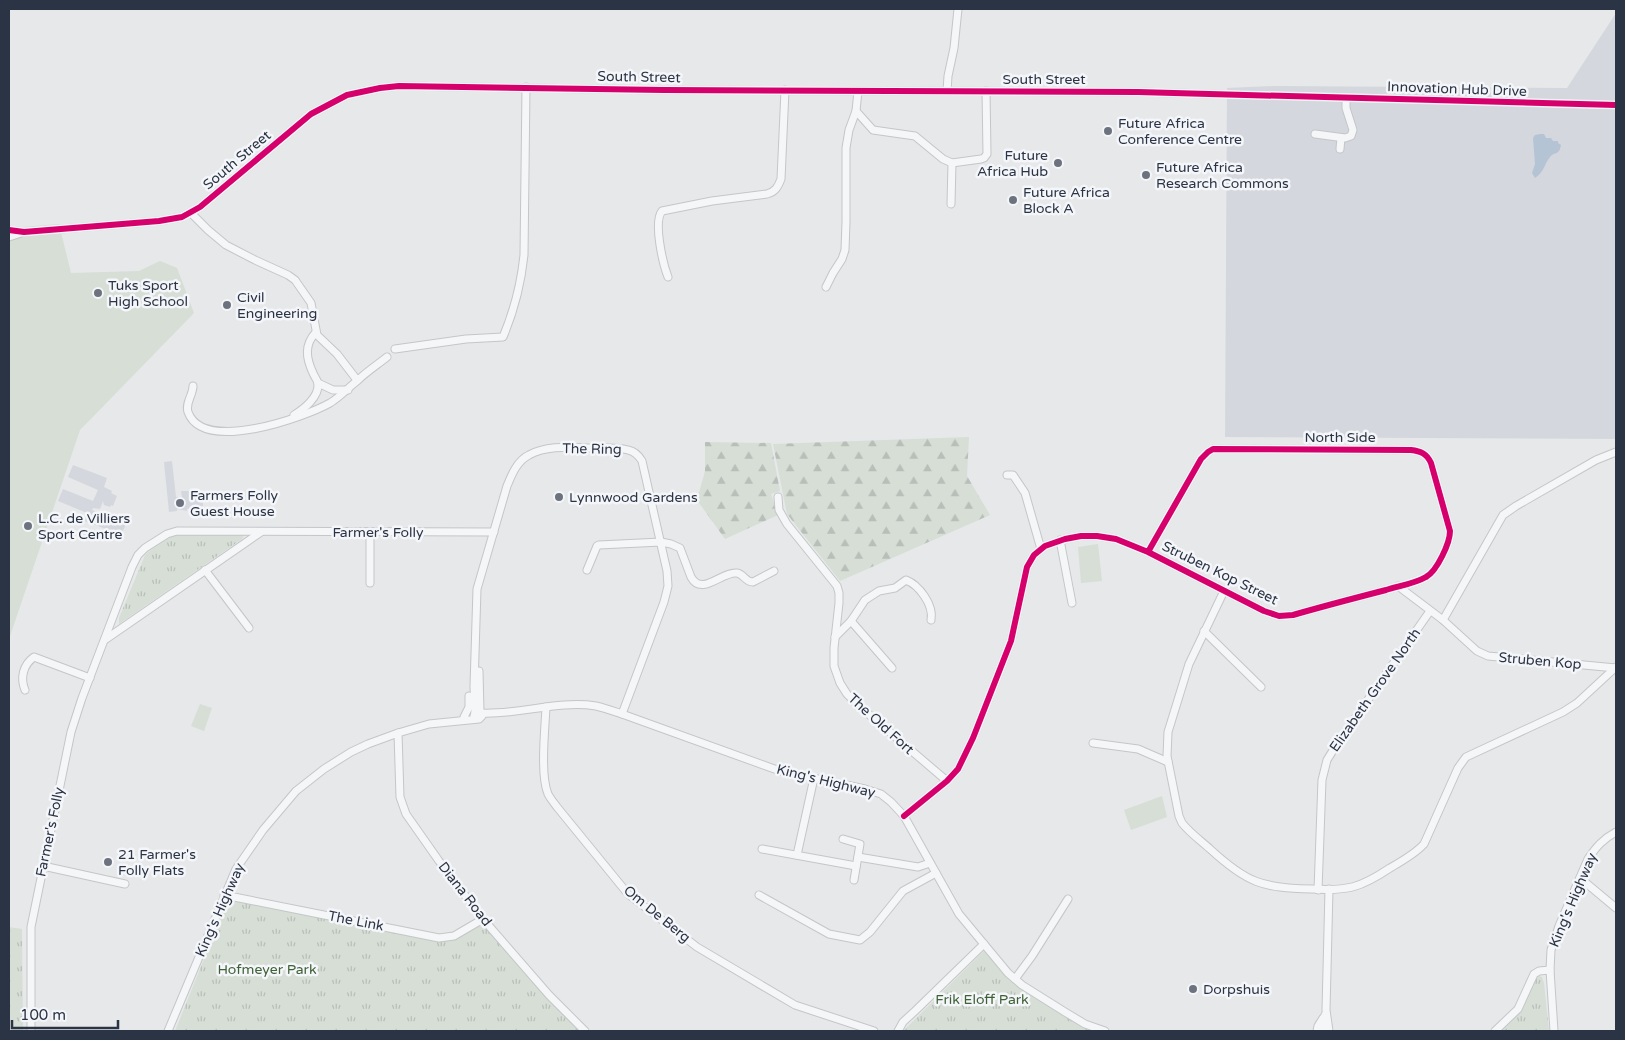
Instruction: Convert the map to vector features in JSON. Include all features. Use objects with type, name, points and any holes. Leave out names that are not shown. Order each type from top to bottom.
[{"type":"street","points":[[946,91],[954,48],[958,9]]},
{"type":"street","name":"South Street","points":[[9,230],[24,232],[175,219],[191,213],[200,207],[311,114],[347,95],[399,86],[1138,92],[1297,97]]},
{"type":"street","points":[[395,349],[466,339],[503,337],[519,288],[524,255],[526,87]]},
{"type":"street","points":[[668,277],[661,252],[659,218],[662,211],[712,201],[767,194],[773,192],[778,187],[781,179],[785,90]]},
{"type":"street","points":[[826,287],[845,250],[846,148],[856,111],[858,91]]},
{"type":"street","points":[[856,111],[870,128],[877,131],[915,136],[952,164],[981,159],[986,156],[986,91]]},
{"type":"street","name":"Innovation Hub Drive","points":[[1297,97],[1616,105]]},
{"type":"street","points":[[1316,134],[1348,138],[1352,134],[1353,130],[1346,108],[1346,98]]},
{"type":"street","points":[[1340,149],[1341,138]]},
{"type":"street","points":[[951,204],[952,164]]},
{"type":"street","points":[[191,213],[226,245],[295,280],[311,303],[316,332],[320,339],[337,354],[357,380]]},
{"type":"street","name":"South Street","points":[[9,237],[24,232]]},
{"type":"street","points":[[316,332],[308,342],[307,348],[311,369],[318,383],[333,390],[348,390]]},
{"type":"street","points":[[193,386],[188,404],[189,413],[196,422],[208,429],[219,432],[235,432],[288,419],[332,402],[387,357]]},
{"type":"street","points":[[288,419],[299,412],[312,399],[318,383]]},
{"type":"street","name":"The Ring","points":[[478,715],[476,676],[477,589],[510,477],[520,462],[528,456],[538,451],[555,448],[618,448],[629,450],[641,459],[667,571],[667,593],[622,714]]},
{"type":"street","name":"North Side","points":[[1148,552],[1201,460],[1210,450],[1417,451],[1428,457],[1431,463],[1448,522],[1449,537],[1437,564],[1429,575],[1420,580],[1398,586]]},
{"type":"street","points":[[1443,620],[1503,516],[1516,506],[1596,460],[1616,452]]},
{"type":"street","points":[[1007,475],[1013,475],[1025,493],[1042,549]]},
{"type":"street","name":"The Old Fort","points":[[778,497],[779,510],[787,524],[838,586],[839,603],[834,666],[838,679],[847,694],[873,719],[947,781]]},
{"type":"street","name":"Farmer's Folly","points":[[31,1031],[30,933],[75,715],[132,567],[144,548],[167,534],[177,531],[494,532]]},
{"type":"street","points":[[104,640],[262,532]]},
{"type":"street","points":[[370,532],[370,583]]},
{"type":"street","name":"Struben Kop Street","points":[[904,816],[947,781],[958,769],[973,738],[1011,641],[1024,573],[1034,555],[1060,540],[1081,536],[1105,537],[1124,541],[1264,612],[1282,616],[1293,615],[1398,586]]},
{"type":"street","points":[[1060,540],[1072,604]]},
{"type":"street","points":[[587,570],[599,545],[661,542],[678,546],[693,582],[702,585],[734,573],[753,582],[774,571]]},
{"type":"street","points":[[206,570],[249,628]]},
{"type":"street","points":[[835,637],[851,621],[861,605],[874,594],[895,588],[906,580],[920,592],[930,605],[931,620]]},
{"type":"street","name":"Struben Kop","points":[[1398,586],[1443,620],[1477,651],[1488,656],[1616,668]]},
{"type":"street","points":[[1224,591],[1189,664],[1170,727],[1167,741],[1168,762],[1177,809],[1182,823],[1229,866],[1240,874],[1262,884],[1284,888],[1318,890],[1345,889],[1362,885],[1418,850],[1428,838],[1458,768],[1466,757],[1564,712],[1577,703],[1616,668]]},
{"type":"street","name":"Elizabeth Grove North","points":[[1318,890],[1322,780],[1326,763],[1337,744],[1430,611]]},
{"type":"street","points":[[851,621],[892,668]]},
{"type":"street","points":[[1204,631],[1261,687]]},
{"type":"street","points":[[25,690],[21,681],[23,671],[34,657],[90,678]]},
{"type":"street","points":[[464,717],[469,707],[469,686],[476,676]]},
{"type":"street","name":"King's Highway","points":[[168,1031],[236,869],[273,817],[296,791],[351,752],[416,727],[478,715],[578,705],[596,706],[622,714],[780,771],[874,791],[891,802],[904,816],[959,914],[1015,979],[1078,1020],[1105,1031]]},
{"type":"street","name":"Om De Berg","points":[[546,708],[545,779],[548,792],[567,820],[628,894],[697,947],[777,995],[795,1005],[874,1031]]},
{"type":"street","name":"King's Highway","points":[[448,722],[460,722],[478,715]]},
{"type":"street","name":"Diana Road","points":[[398,733],[399,789],[406,814],[439,861],[484,919],[549,995],[584,1031]]},
{"type":"street","points":[[1093,743],[1138,748],[1168,762]]},
{"type":"street","points":[[797,855],[814,778]]},
{"type":"street","name":"King's Highway","points":[[1556,1031],[1550,970],[1553,943],[1580,878],[1595,848],[1604,839],[1616,832]]},
{"type":"street","points":[[843,839],[860,843],[854,880]]},
{"type":"street","points":[[762,849],[856,866]]},
{"type":"street","points":[[858,857],[918,867],[930,863]]},
{"type":"street","points":[[43,866],[125,884]]},
{"type":"street","points":[[759,895],[829,934],[860,940],[868,935],[903,891],[936,873]]},
{"type":"street","points":[[1580,878],[1616,908]]},
{"type":"street","points":[[1323,1031],[1328,889]]},
{"type":"street","name":"The Link","points":[[224,895],[439,938],[454,936],[484,919]]},
{"type":"street","points":[[1015,979],[1068,900]]},
{"type":"street","points":[[898,1031],[903,1022],[984,944]]},
{"type":"street","points":[[1495,1031],[1518,1010],[1534,974],[1539,971],[1550,970]]},
{"type":"street","points":[[1317,1031],[1325,1014]]},
{"type":"street","points":[[1325,1014],[1329,1031]]},
{"type":"shaded area","points":[[1616,13],[1616,439],[1225,437],[1227,88],[1274,86],[1567,88]]},
{"type":"shaded area","points":[[172,461],[176,497],[182,498],[181,491],[189,491],[190,494],[203,494],[203,506],[197,507],[197,509],[187,509],[187,511],[177,509],[177,511],[169,512],[164,462]]},
{"type":"shaded area","points":[[73,465],[107,478],[104,487],[117,496],[113,506],[104,505],[103,501],[100,509],[93,508],[92,510],[126,524],[121,535],[85,521],[87,513],[58,501],[63,489],[93,501],[98,490],[68,477]]},
{"type":"green space","name":"L.C. de Villiers Sport Centre","points":[[59,224],[71,273],[139,271],[160,261],[177,268],[194,313],[80,430],[9,639],[9,228]]},
{"type":"green space","points":[[969,437],[967,476],[990,515],[840,581],[787,514],[773,444]]},
{"type":"green space","points":[[705,442],[771,443],[780,491],[771,494],[778,515],[725,539],[697,500],[705,471]]},
{"type":"green space","points":[[178,534],[244,535],[242,539],[119,624],[119,618],[145,555],[157,544]]},
{"type":"green space","points":[[1098,544],[1102,581],[1081,583],[1078,547]]},
{"type":"green space","points":[[200,704],[212,708],[204,731],[191,726]]},
{"type":"green space","points":[[1162,796],[1167,817],[1131,830],[1124,810]]},
{"type":"green space","name":"Hofmeyer Park","points":[[228,899],[449,938],[483,919],[583,1031],[175,1031]]},
{"type":"green space","points":[[9,927],[22,929],[23,1031],[9,1031]]},
{"type":"green space","name":"Frik Eloff Park","points":[[984,951],[1009,980],[1079,1025],[1095,1031],[903,1031]]},
{"type":"green space","points":[[1537,975],[1542,977],[1544,983],[1549,1031],[1498,1031],[1526,1001]]},
{"type":"water","points":[[1544,134],[1546,138],[1551,138],[1553,141],[1558,141],[1561,145],[1559,151],[1550,157],[1541,173],[1535,178],[1532,173],[1535,164],[1533,138],[1535,135]]},
{"type":"cycle path","points":[[9,230],[24,232],[159,221],[182,217],[200,207],[311,114],[347,95],[399,86],[664,90],[1138,92],[1616,105]]},
{"type":"cycle path","points":[[904,816],[947,781],[958,769],[973,738],[1011,641],[1027,567],[1034,555],[1045,546],[1081,536],[1116,539],[1148,552],[1264,611],[1279,616],[1293,615],[1406,585],[1426,577],[1434,569],[1442,556],[1450,531],[1431,463],[1428,457],[1421,452],[1411,450],[1213,449],[1201,459],[1148,552]]},
{"type":"place","name":"Future Africa Conference Centre","points":[[1108,131]]},
{"type":"place","name":"Future Africa Hub","points":[[1058,163]]},
{"type":"place","name":"Future Africa Research Commons","points":[[1146,175]]},
{"type":"place","name":"Future Africa Block A","points":[[1013,200]]},
{"type":"place","name":"Tuks Sport High School","points":[[98,293]]},
{"type":"place","name":"Civil Engineering","points":[[227,305]]},
{"type":"place","name":"Lynnwood Gardens","points":[[559,497]]},
{"type":"place","name":"Farmers Folly Guest House","points":[[180,503]]},
{"type":"place","name":"L.C. de Villiers Sport Centre","points":[[28,526]]},
{"type":"place","name":"21 Farmer's Folly Flats","points":[[108,862]]},
{"type":"place","name":"Dorpshuis","points":[[1193,989]]}]
